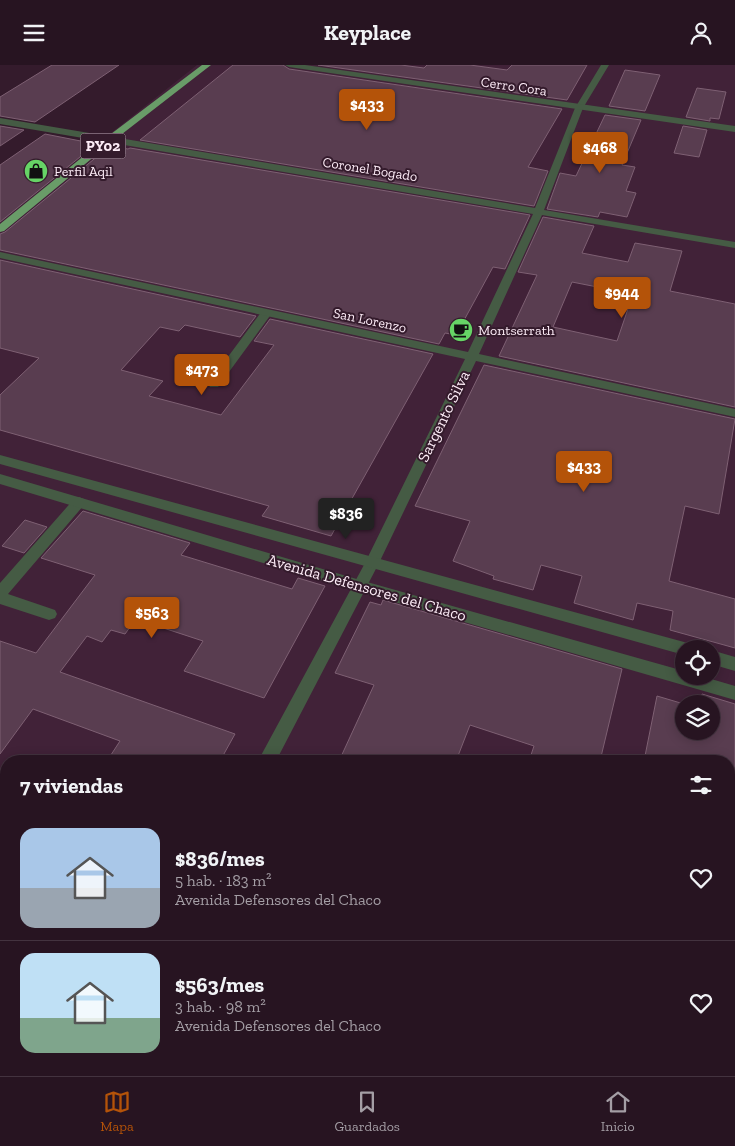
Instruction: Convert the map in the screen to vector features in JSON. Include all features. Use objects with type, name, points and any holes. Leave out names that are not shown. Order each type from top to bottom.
[{"type":"highway","name":"PY02","points":[[0,229],[110,139],[207,65]]},
{"type":"street","name":"Cerro Cora","points":[[289,65],[735,129]]},
{"type":"street","name":"Sargento Silva","points":[[270,755],[372,563],[472,357],[539,211],[579,108],[605,65]]},
{"type":"street","name":"Coronel Bogado","points":[[0,121],[735,245]]},
{"type":"street","name":"San Lorenzo","points":[[0,255],[735,413]]},
{"type":"street","points":[[214,384],[266,313]]},
{"type":"street","name":"Avenida Defensores del Chaco","points":[[0,459],[675,647]]},
{"type":"street","name":"Avenida Defensores del Chaco","points":[[0,479],[360,586],[735,693]]},
{"type":"street","points":[[49,614],[4,599],[0,596],[1,592],[79,502]]},
{"type":"street","points":[[720,660],[735,664]]},
{"type":"shaded area","points":[[197,65],[735,65],[735,755],[0,755],[0,221]]},
{"type":"building","points":[[52,65],[119,65],[35,122],[0,116],[0,97]]},
{"type":"building","points":[[233,65],[283,65],[289,69],[562,109],[528,167],[548,171],[534,206],[140,140]]},
{"type":"building","points":[[318,65],[401,65],[424,68],[427,65],[470,65],[507,70],[512,65],[587,65],[567,100]]},
{"type":"building","points":[[625,70],[660,75],[645,111],[609,106]]},
{"type":"building","points":[[697,88],[726,92],[719,119],[710,118],[710,121],[686,117]]},
{"type":"building","points":[[605,115],[641,120],[622,165],[635,167],[626,191],[636,193],[627,217],[600,212],[598,217],[547,209],[560,173],[576,176]]},
{"type":"building","points":[[0,126],[24,130],[0,146]]},
{"type":"building","points":[[683,126],[707,130],[699,157],[674,153]]},
{"type":"building","points":[[45,134],[96,144],[0,222],[0,165]]},
{"type":"building","points":[[110,146],[530,215],[505,269],[493,267],[456,335],[445,333],[439,344],[0,250],[0,234],[5,232]]},
{"type":"building","points":[[543,217],[594,226],[582,253],[628,262],[635,243],[682,251],[670,291],[735,304],[735,407],[499,356],[537,275],[518,272]],"holes":[[[572,282],[633,294],[617,341],[553,327]]]},
{"type":"building","points":[[0,260],[256,316],[240,337],[185,325],[179,331],[160,327],[121,370],[163,381],[149,396],[221,415],[274,345],[254,341],[270,319],[433,354],[331,536],[262,516],[269,506],[0,430],[0,395],[39,358],[0,348]]},
{"type":"building","points":[[484,365],[735,419],[719,514],[685,506],[669,581],[735,599],[735,648],[720,644],[720,640],[706,640],[670,630],[673,611],[637,603],[633,620],[574,603],[582,576],[541,565],[533,590],[493,579],[494,576],[453,561],[470,521],[415,506]]},
{"type":"building","points":[[83,511],[190,543],[181,555],[292,589],[298,578],[325,586],[264,698],[184,671],[203,641],[136,619],[125,634],[111,630],[102,642],[87,636],[60,672],[235,734],[223,755],[111,755],[120,741],[33,709],[0,754],[0,641],[36,653],[95,575],[41,558]]},
{"type":"building","points":[[25,520],[47,527],[24,553],[2,546]]},
{"type":"building","points":[[383,600],[622,669],[601,755],[531,755],[534,746],[470,725],[458,755],[342,755],[374,685],[335,673],[370,602],[381,605]]},
{"type":"building","points":[[657,696],[675,701],[675,740],[720,740],[720,699],[735,704],[735,755],[645,755]]},
{"type":"place","name":"Perfil Aqil","points":[[36,171]]},
{"type":"place","name":"Montserrath","points":[[461,330]]}]
